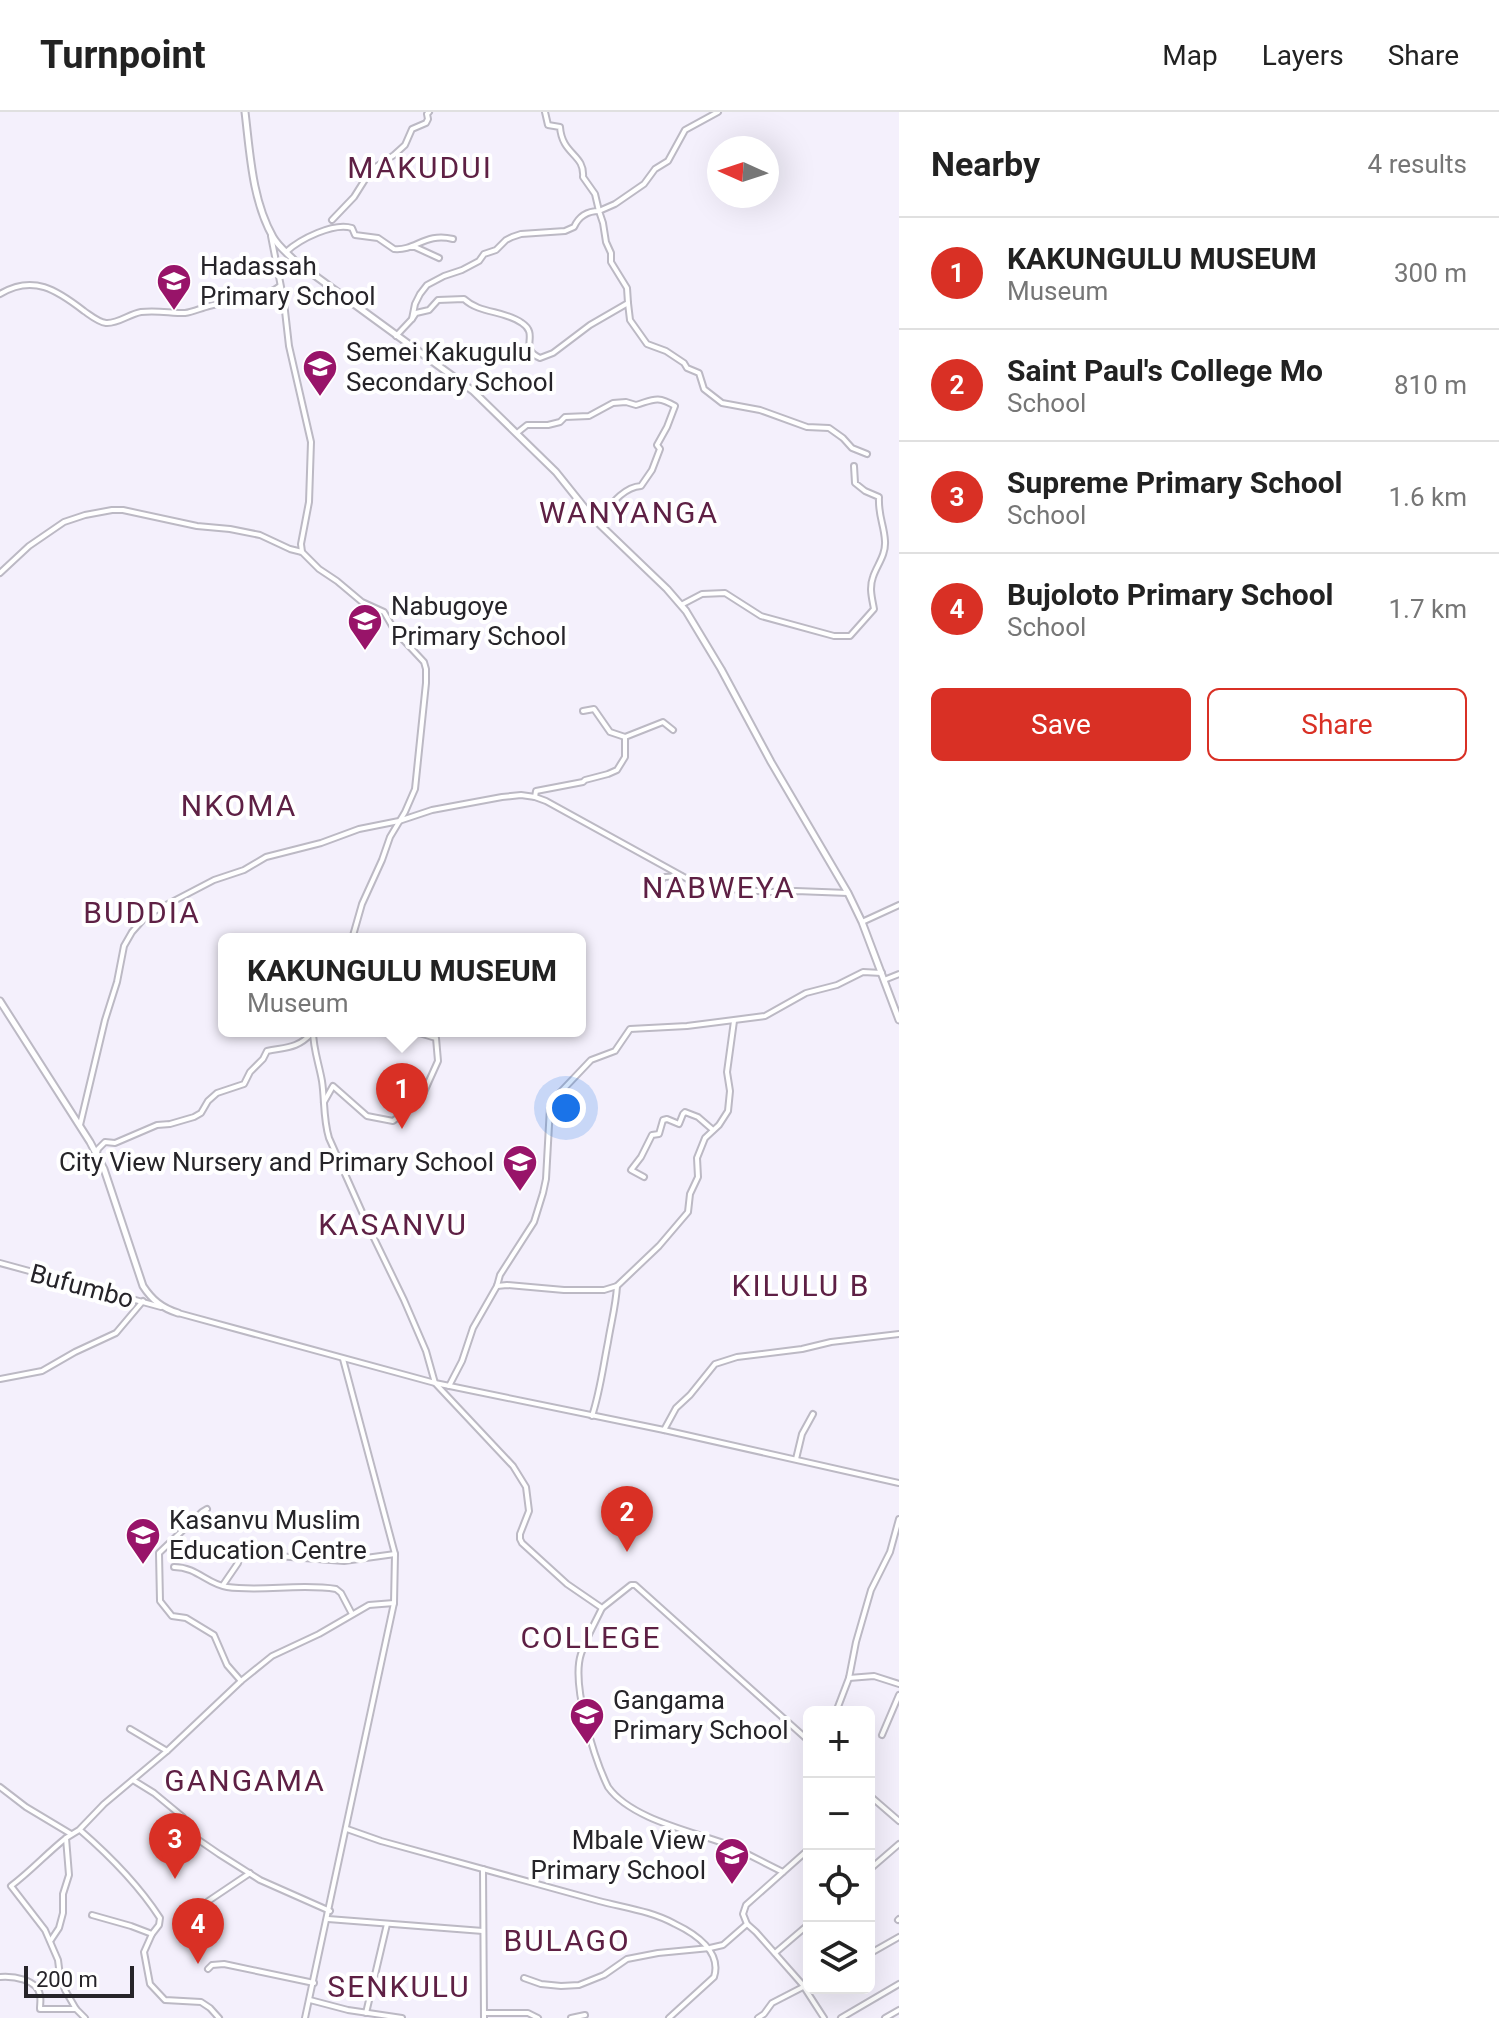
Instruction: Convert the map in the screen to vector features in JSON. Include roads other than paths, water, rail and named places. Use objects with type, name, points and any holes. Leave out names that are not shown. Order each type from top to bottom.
[{"type":"street","points":[[245,112],[256,190],[271,234],[289,348],[311,444],[309,502],[301,541],[302,552]]},
{"type":"street","points":[[332,220],[354,197],[371,170],[405,145],[412,129],[426,123],[429,112]]},
{"type":"street","points":[[545,112],[548,125],[560,127],[562,142],[581,163],[583,177],[595,194],[611,262],[627,288],[630,320],[647,344],[666,351],[687,368],[699,373],[704,389],[722,403],[760,410],[807,427],[829,428],[852,448],[867,454]]},
{"type":"street","points":[[412,319],[415,304],[427,285],[479,261],[484,254],[496,250],[506,240],[521,234],[565,231],[574,227],[589,211],[599,211],[615,204],[644,184],[655,169],[668,161],[685,130],[717,112]]},
{"type":"street","points":[[286,252],[307,237],[348,226],[355,235],[378,238],[394,249],[415,247],[439,258]]},
{"type":"street","points":[[271,234],[286,252],[461,381],[556,472],[597,522],[681,605],[848,893],[899,1020]]},
{"type":"street","points":[[408,248],[429,237],[453,239]]},
{"type":"street","points":[[0,294],[13,286],[37,285],[61,293],[101,322],[109,323],[146,311],[190,312],[262,296],[280,286]]},
{"type":"street","points":[[396,336],[416,313],[429,310],[438,300],[464,299],[474,307],[523,323],[528,329],[531,354],[540,358],[553,353],[590,325],[628,303]]},
{"type":"street","points":[[517,433],[527,425],[548,425],[565,417],[589,416],[613,403],[636,405],[654,399],[675,406],[657,445],[660,449],[652,470],[641,486],[631,487],[616,499],[597,522]]},
{"type":"street","points":[[681,605],[702,594],[725,593],[761,616],[834,636],[850,636],[874,609],[870,588],[886,542],[878,512],[879,497],[855,483],[854,466]]},
{"type":"street","points":[[0,573],[29,546],[64,522],[85,515],[123,510],[197,526],[260,535],[302,552],[362,602],[384,612],[395,631],[425,664],[426,683],[415,789],[390,837],[362,904],[354,933]]},
{"type":"street","points":[[583,711],[594,709],[610,732],[625,737],[663,722],[673,730]]},
{"type":"street","points":[[535,797],[536,791],[583,782],[614,771],[624,760],[625,737]]},
{"type":"street","points":[[80,1125],[122,952],[132,932],[147,915],[266,857],[432,810],[517,795],[535,797],[702,887],[848,893]]},
{"type":"street","points":[[408,805],[409,817]]},
{"type":"street","points":[[655,885],[665,877],[683,876]]},
{"type":"street","points":[[862,922],[899,905]]},
{"type":"street","points":[[449,1386],[462,1361],[473,1328],[505,1266],[534,1222],[546,1175],[550,1107],[556,1095],[591,1060],[615,1051],[630,1029],[765,1016],[798,996],[837,985],[863,972],[883,976],[899,974]]},
{"type":"street","points":[[0,1001],[80,1125],[104,1169],[143,1286],[163,1308],[435,1383],[899,1483]]},
{"type":"street","points":[[497,1286],[604,1290],[617,1286],[659,1246],[688,1212],[690,1194],[698,1177],[697,1158],[705,1138],[728,1111],[730,1091],[727,1072],[734,1021]]},
{"type":"street","points":[[97,1156],[98,1149],[105,1142],[115,1143],[157,1125],[194,1117],[217,1093],[244,1084],[267,1051],[292,1047],[308,1037]]},
{"type":"street","points":[[313,1037],[323,1086],[324,1124],[410,1312],[435,1383],[513,1466],[526,1487],[530,1503],[520,1534],[522,1543],[567,1584],[602,1608]]},
{"type":"street","points":[[323,1104],[333,1086],[367,1116],[393,1121],[414,1105],[424,1092],[438,1061],[436,1038],[433,1037]]},
{"type":"street","points":[[302,1043],[314,1048]]},
{"type":"street","points":[[644,1177],[631,1170],[652,1135],[659,1134],[663,1120],[679,1124],[685,1112],[698,1117],[713,1130]]},
{"type":"street","name":"Bufumbo","points":[[0,1263],[163,1308]]},
{"type":"street","points":[[592,1416],[599,1397],[617,1304],[617,1286]]},
{"type":"street","points":[[0,1379],[42,1371],[116,1333],[143,1301]]},
{"type":"street","points":[[664,1430],[676,1408],[715,1364],[737,1357],[899,1334]]},
{"type":"street","points":[[305,2018],[394,1603],[395,1554],[343,1359]]},
{"type":"street","points":[[796,1459],[802,1434],[813,1414]]},
{"type":"street","points":[[207,1509],[159,1553],[160,1601],[172,1616],[186,1618],[214,1635],[227,1665],[241,1681]]},
{"type":"street","points":[[838,1706],[849,1678],[871,1590],[890,1552],[899,1519]]},
{"type":"street","points":[[222,1586],[238,1563],[240,1554],[247,1550],[277,1556],[344,1561],[395,1554]]},
{"type":"street","points":[[174,1567],[195,1571],[222,1586],[332,1588],[341,1593],[352,1614]]},
{"type":"street","points":[[783,1872],[728,1845],[648,1817],[614,1796],[603,1777],[581,1705],[579,1678],[580,1655],[602,1608],[635,1585],[803,1736]]},
{"type":"street","points":[[85,2018],[76,2009],[61,1981],[51,1940],[11,1886],[44,1855],[79,1830],[241,1681],[281,1650],[319,1634],[375,1603],[394,1603]]},
{"type":"street","points":[[849,1678],[874,1676],[899,1684]]},
{"type":"street","points":[[882,1735],[899,1695]]},
{"type":"street","points":[[130,1729],[167,1751]]},
{"type":"street","points":[[133,1780],[183,1817],[187,1832],[260,1880],[330,1911]]},
{"type":"street","points":[[0,1787],[68,1836]]},
{"type":"street","points":[[875,1801],[899,1821]]},
{"type":"street","points":[[892,1814],[899,1807]]},
{"type":"street","points":[[347,1829],[381,1841],[644,1911],[679,1925],[710,1948],[717,1964],[714,1977],[669,2018]]},
{"type":"street","points":[[79,1830],[118,1865],[158,1914],[160,1923],[145,1947],[144,1957],[152,1987],[165,2000],[201,2002],[219,2018]]},
{"type":"street","points":[[51,1940],[59,1928],[63,1913],[63,1894],[69,1875],[68,1836]]},
{"type":"street","points":[[875,1865],[899,1844]]},
{"type":"street","points":[[803,1984],[747,1924],[743,1914],[746,1905],[808,1850]]},
{"type":"street","points":[[483,1869],[484,2016],[528,2013],[538,2018]]},
{"type":"street","points":[[192,1912],[250,1873]]},
{"type":"street","points":[[92,1915],[152,1934]]},
{"type":"street","points":[[328,1919],[483,1931]]},
{"type":"street","points":[[366,2013],[387,1924]]},
{"type":"street","points":[[524,1978],[541,1984],[579,1985],[598,1978],[627,1959],[710,1948],[728,1942],[747,1924]]},
{"type":"street","points":[[775,1953],[803,1929]]},
{"type":"street","points":[[875,1951],[899,1937]]},
{"type":"street","points":[[208,1969],[212,1965],[224,1964],[314,1983]]},
{"type":"street","points":[[0,1977],[20,1978],[37,1988],[40,1992],[40,2009],[76,2009]]},
{"type":"street","points":[[841,2018],[899,1984]]},
{"type":"street","points":[[758,2018],[772,2003],[803,1991]]},
{"type":"street","points":[[810,1994],[824,2018]]},
{"type":"street","points":[[310,2000],[348,2010],[402,2018]]},
{"type":"street","points":[[346,2018],[348,2010]]},
{"type":"street","points":[[885,2018],[899,2010]]},
{"type":"street","points":[[571,2018],[585,2015]]},
{"type":"place","name":"Hadassah Primary School","points":[[174,312]]},
{"type":"place","name":"Semei Kakugulu Secondary School","points":[[320,398]]},
{"type":"place","name":"Nabugoye Primary School","points":[[365,652]]},
{"type":"place","name":"KAKUNGULU MUSEUM","points":[[402,1129]]},
{"type":"place","name":"City View Nursery and Primary School","points":[[520,1193]]},
{"type":"place","name":"Saint Paul's College Mo","points":[[627,1552]]},
{"type":"place","name":"Kasanvu Muslim Education Centre","points":[[143,1566]]},
{"type":"place","name":"Gangama Primary School","points":[[587,1746]]},
{"type":"place","name":"Supreme Primary School","points":[[175,1879]]},
{"type":"place","name":"Mbale View Primary School","points":[[732,1886]]},
{"type":"place","name":"Bujoloto Primary School","points":[[198,1964]]},
{"type":"district","name":"MAKUDUI","points":[[420,167]]},
{"type":"district","name":"WANYANGA","points":[[629,512]]},
{"type":"district","name":"NKOMA","points":[[239,805]]},
{"type":"district","name":"NABWEYA","points":[[719,887]]},
{"type":"district","name":"BUDDIA","points":[[142,912]]},
{"type":"district","name":"KASANVU","points":[[393,1224]]},
{"type":"district","name":"KILULU B","points":[[801,1285]]},
{"type":"district","name":"COLLEGE","points":[[591,1637]]},
{"type":"district","name":"GANGAMA","points":[[245,1780]]},
{"type":"district","name":"BULAGO","points":[[567,1940]]},
{"type":"district","name":"SENKULU","points":[[399,1986]]}]
